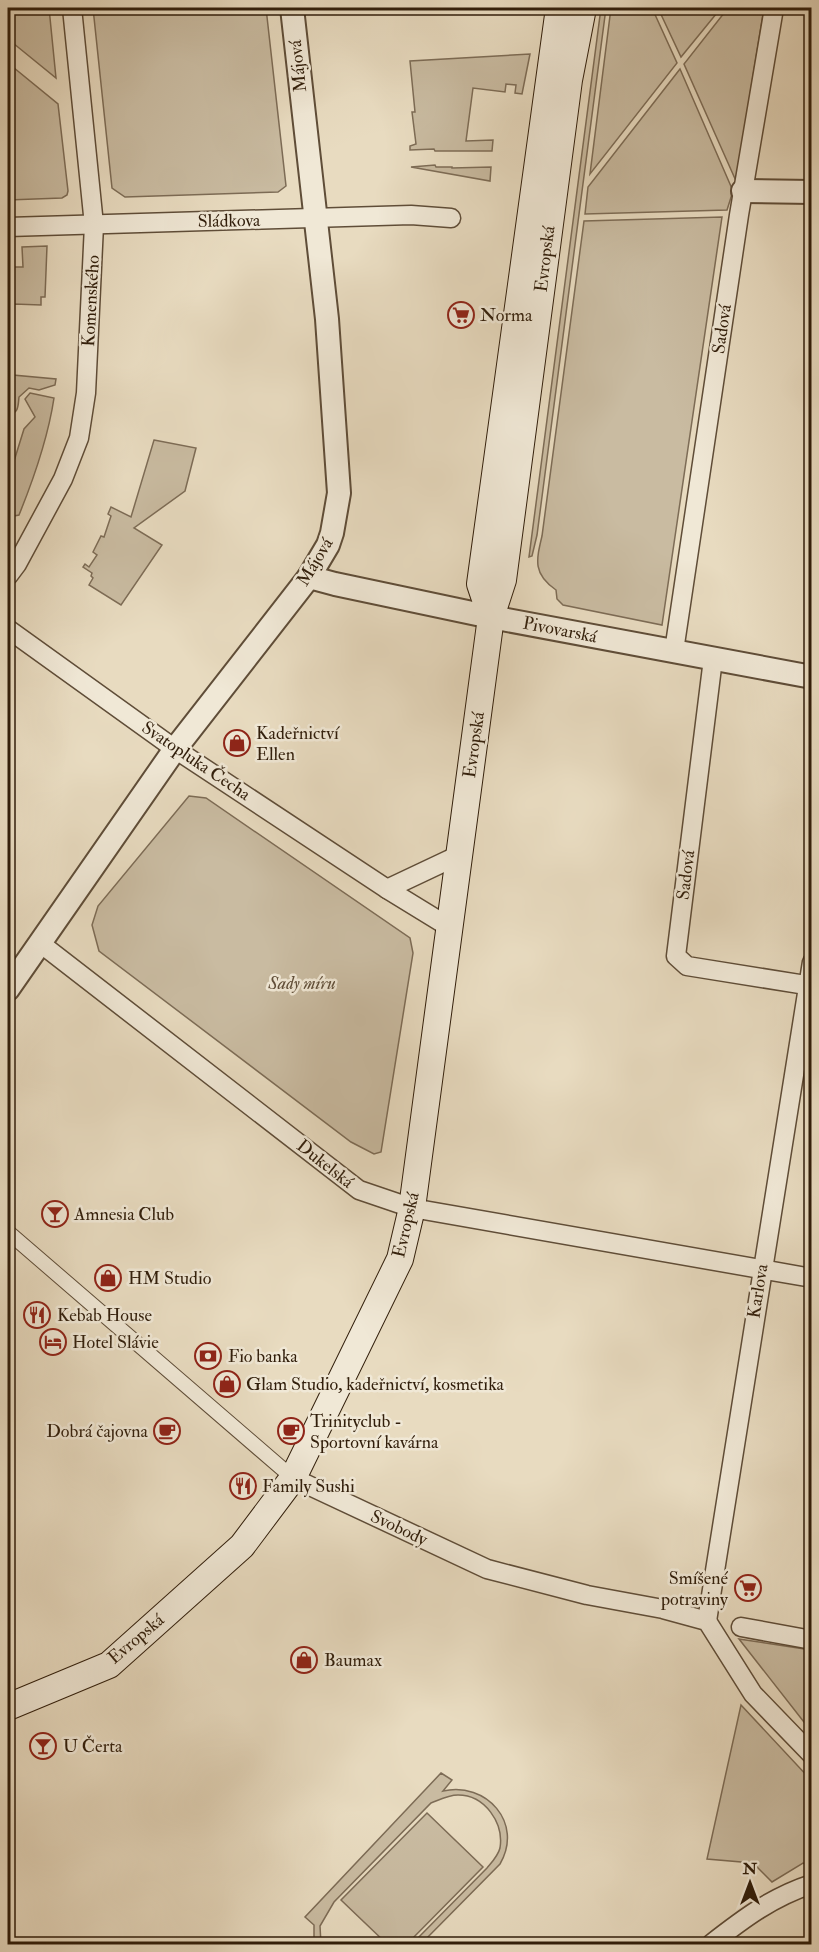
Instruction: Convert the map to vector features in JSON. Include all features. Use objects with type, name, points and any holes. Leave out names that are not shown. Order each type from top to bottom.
[{"type":"main road","name":"Evropská","points":[[491,617],[480,584],[559,8]]},
{"type":"main road","name":"Evropská","points":[[8,1707],[109,1665],[242,1546],[293,1478],[400,1259],[412,1208],[491,617],[503,580],[569,80],[583,8]]},
{"type":"street","name":"Komenského","points":[[8,576],[46,514],[63,480],[79,438],[86,393],[94,225],[72,8]]},
{"type":"street","name":"Májová","points":[[8,989],[175,749],[309,577],[328,545],[339,493],[327,319],[292,8]]},
{"type":"street","name":"Sadová","points":[[674,651],[743,191],[774,8]]},
{"type":"street","points":[[743,191],[812,192]]},
{"type":"street","name":"Sládkova","points":[[8,227],[411,215],[451,218]]},
{"type":"street","name":"Pivovarská","points":[[309,577],[491,617],[812,677]]},
{"type":"street","name":"Svatopluka Čecha","points":[[8,629],[175,749],[387,889],[449,927]]},
{"type":"street","name":"Sadová","points":[[713,659],[676,956],[687,966],[810,985]]},
{"type":"street","points":[[387,889],[459,855]]},
{"type":"street","name":"Dukelská","points":[[40,943],[359,1190],[412,1208],[812,1278]]},
{"type":"street","name":"Karlova","points":[[707,1621],[761,1270],[812,962]]},
{"type":"street","name":"Svobody","points":[[8,1232],[293,1478],[487,1569],[587,1594],[663,1608],[707,1621]]},
{"type":"street","points":[[707,1621],[753,1694],[812,1755]]},
{"type":"street","points":[[741,1627],[812,1640]]},
{"type":"street","points":[[711,1944],[772,1900],[812,1884]]},
{"type":"green space","points":[[8,8],[49,8],[56,78],[8,39]]},
{"type":"green space","points":[[93,8],[266,8],[286,186],[278,192],[125,197],[112,188]]},
{"type":"green space","points":[[601,8],[606,8],[537,535],[532,556],[529,557]]},
{"type":"green space","points":[[611,8],[652,8],[677,63],[590,174]]},
{"type":"green space","points":[[658,8],[721,8],[681,57]]},
{"type":"green space","points":[[728,8],[764,8],[736,181],[684,64]]},
{"type":"green space","points":[[530,54],[522,94],[515,93],[516,85],[506,84],[505,92],[473,88],[466,141],[493,140],[492,151],[410,150],[410,146],[416,144],[410,61]]},
{"type":"green space","points":[[8,63],[58,104],[68,191],[67,195],[62,198],[8,200]]},
{"type":"green space","points":[[680,69],[733,191],[727,210],[585,214],[588,187]]},
{"type":"green space","points":[[435,165],[452,168],[491,167],[490,181],[411,167]]},
{"type":"green space","points":[[722,217],[662,625],[563,605],[557,599],[556,590],[540,572],[538,553],[584,221]]},
{"type":"green space","points":[[47,246],[45,297],[41,297],[41,305],[14,304],[13,375],[56,379],[55,385],[39,390],[29,388],[19,397],[16,411],[8,415],[8,286],[14,285],[14,267],[23,267],[22,247]]},
{"type":"green space","points":[[30,393],[54,398],[40,458],[30,487],[19,515],[8,517],[8,474],[10,474],[24,429],[35,417],[25,399]]},
{"type":"green space","points":[[154,440],[196,448],[185,491],[134,528],[162,545],[121,605],[89,585],[93,578],[92,573],[83,567],[85,564],[89,567],[97,555],[93,552],[101,536],[104,537],[111,516],[108,514],[111,507],[131,517]]},
{"type":"green space","name":"Sady míru","points":[[189,796],[206,798],[410,938],[413,953],[381,1152],[374,1154],[351,1142],[99,951],[92,925],[98,906]]},
{"type":"green space","points":[[739,1639],[811,1650],[811,1731]]},
{"type":"green space","points":[[741,1705],[811,1780],[811,1867],[803,1863],[772,1882],[753,1863],[707,1859]]},
{"type":"green space","points":[[441,1773],[452,1780],[443,1791],[473,1792],[497,1808],[504,1820],[507,1834],[506,1849],[500,1864],[421,1944],[412,1944],[487,1868],[500,1848],[496,1820],[491,1812],[477,1800],[468,1796],[454,1795],[431,1803],[334,1902],[320,1926],[321,1944],[314,1944],[314,1925],[305,1917]]},
{"type":"green space","points":[[427,1813],[483,1867],[407,1944],[387,1944],[341,1900]]},
{"type":"place","name":"Norma","points":[[461,315]]},
{"type":"place","name":"Kadeřnictví Ellen","points":[[237,743]]},
{"type":"place","name":"Amnesia Club","points":[[55,1214]]},
{"type":"place","name":"HM Studio","points":[[108,1278]]},
{"type":"place","name":"Kebab House","points":[[37,1315]]},
{"type":"place","name":"Hotel Slávie","points":[[53,1342]]},
{"type":"place","name":"Fio banka","points":[[208,1356]]},
{"type":"place","name":"Glam Studio, kadeřnictví, kosmetika","points":[[227,1384]]},
{"type":"place","name":"Dobrá čajovna","points":[[167,1431]]},
{"type":"place","name":"Trinityclub - Sportovní kavárna","points":[[291,1431]]},
{"type":"place","name":"Family Sushi","points":[[243,1486]]},
{"type":"place","name":"Smíšené potraviny","points":[[748,1588]]},
{"type":"place","name":"Baumax","points":[[304,1660]]},
{"type":"place","name":"U Čerta","points":[[43,1746]]}]
